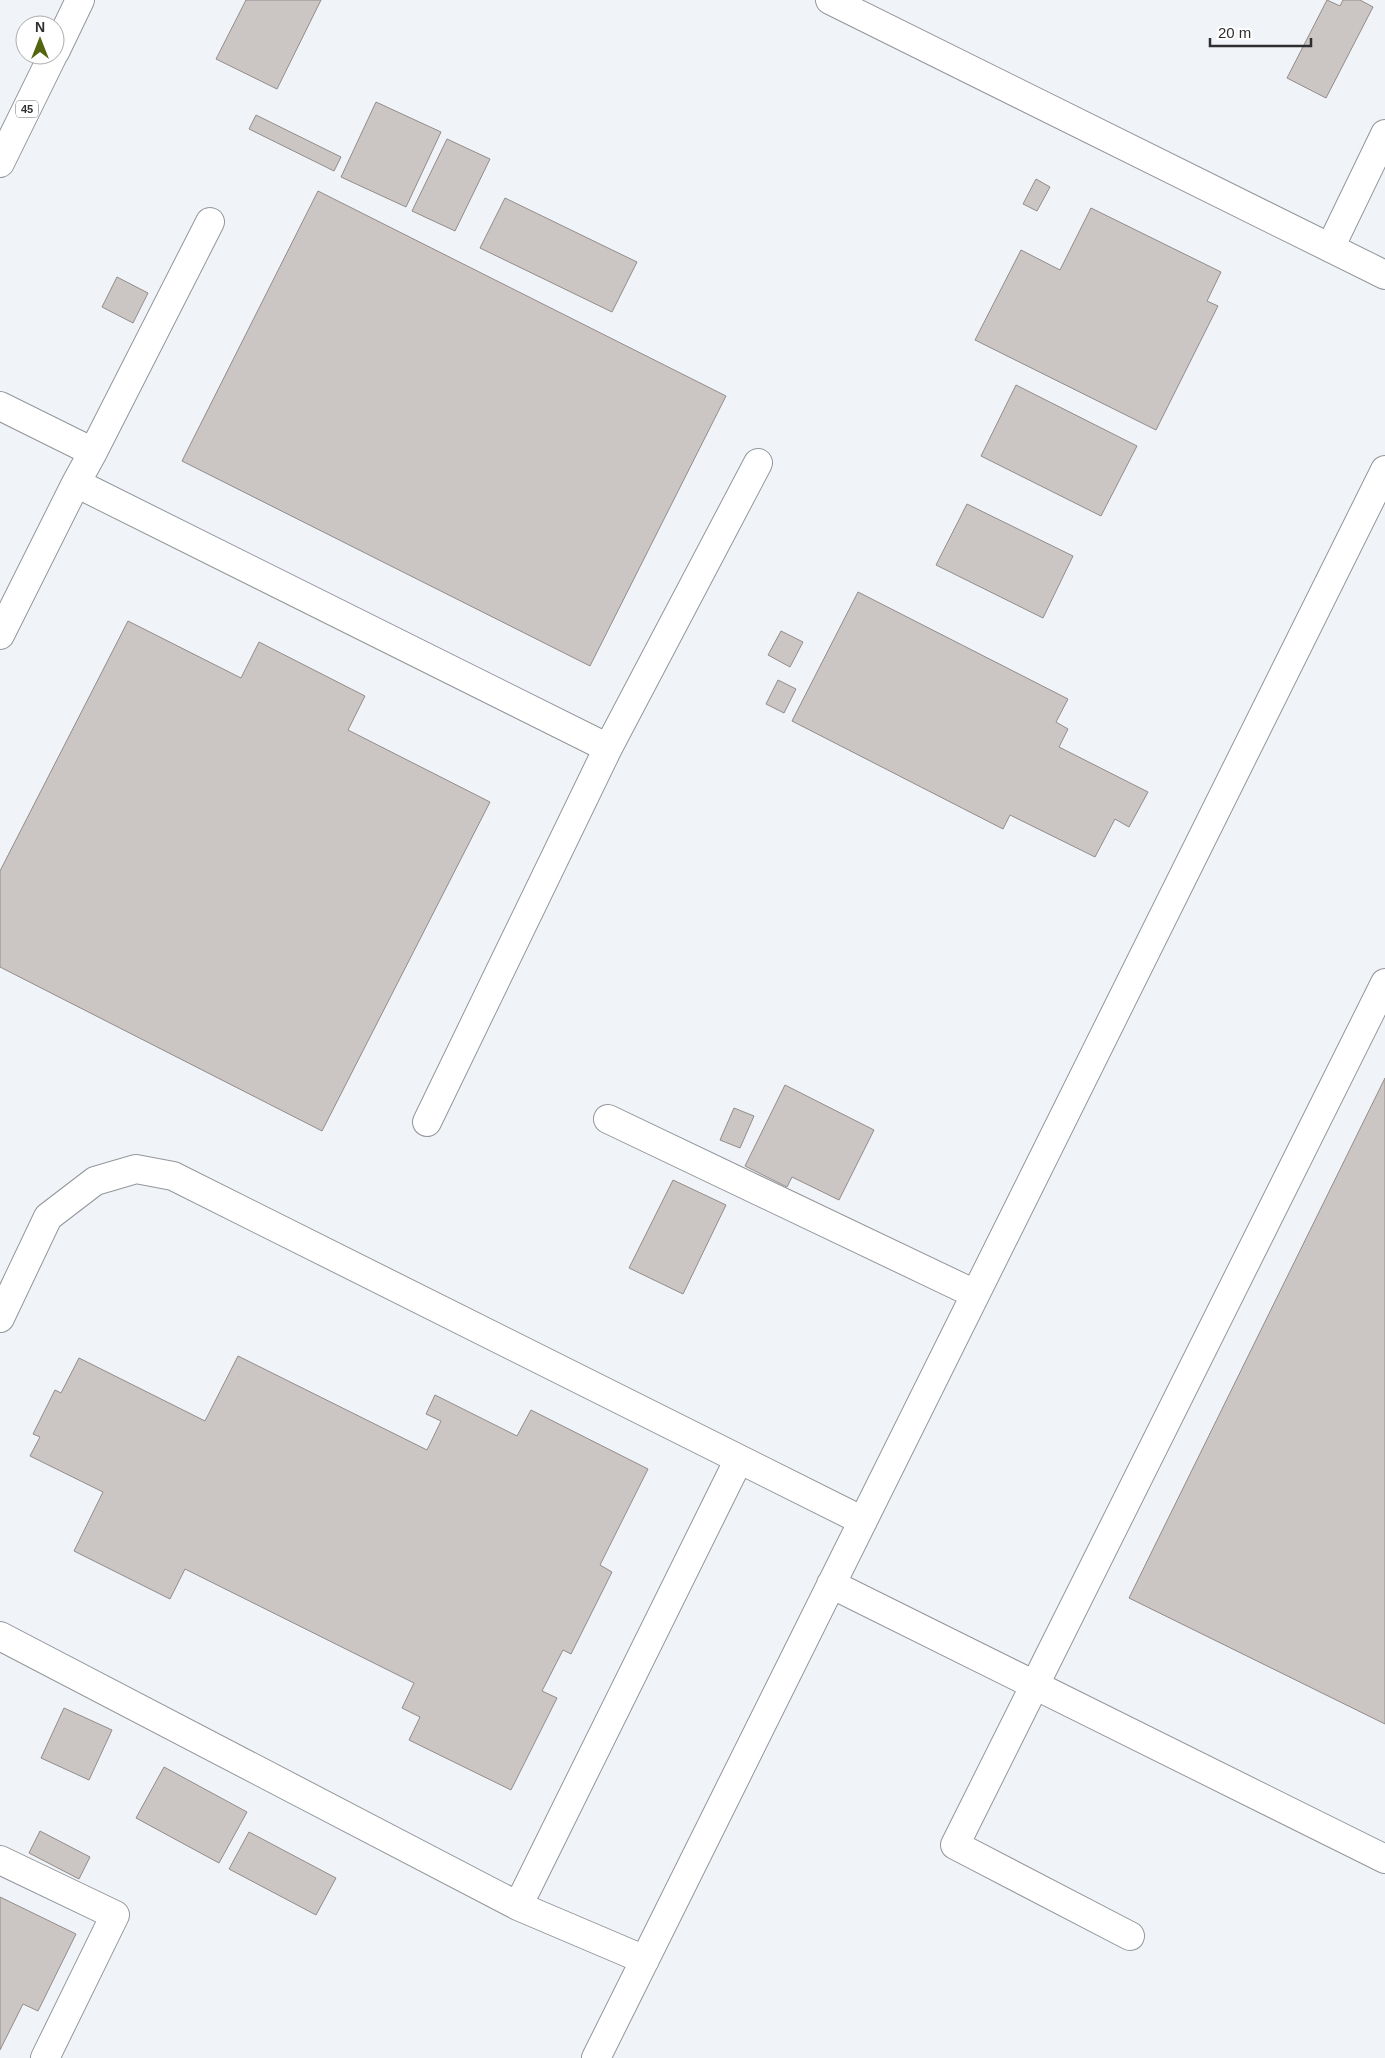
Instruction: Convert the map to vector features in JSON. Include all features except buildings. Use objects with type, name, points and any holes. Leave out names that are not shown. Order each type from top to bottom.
[{"type":"street","points":[[65,31],[80,0]]},
{"type":"street","points":[[830,0],[1385,275]]},
{"type":"street","name":"45","points":[[0,163],[48,65]]},
{"type":"street","points":[[1330,248],[1385,134]]},
{"type":"street","points":[[0,636],[210,222]]},
{"type":"street","points":[[0,406],[94,452]]},
{"type":"street","points":[[427,1122],[608,748],[758,463]]},
{"type":"street","points":[[596,2058],[1385,470]]},
{"type":"street","points":[[76,483],[608,748]]},
{"type":"street","points":[[1130,1936],[955,1846],[1385,983]]},
{"type":"street","points":[[608,1119],[975,1294]]},
{"type":"street","points":[[0,1318],[48,1217],[95,1181],[136,1170],[173,1176],[863,1521]]},
{"type":"street","points":[[518,1906],[739,1459]]},
{"type":"street","points":[[831,1584],[1385,1859]]},
{"type":"street","points":[[0,1636],[518,1906],[645,1960]]},
{"type":"street","points":[[0,1860],[115,1915],[45,2058]]}]
